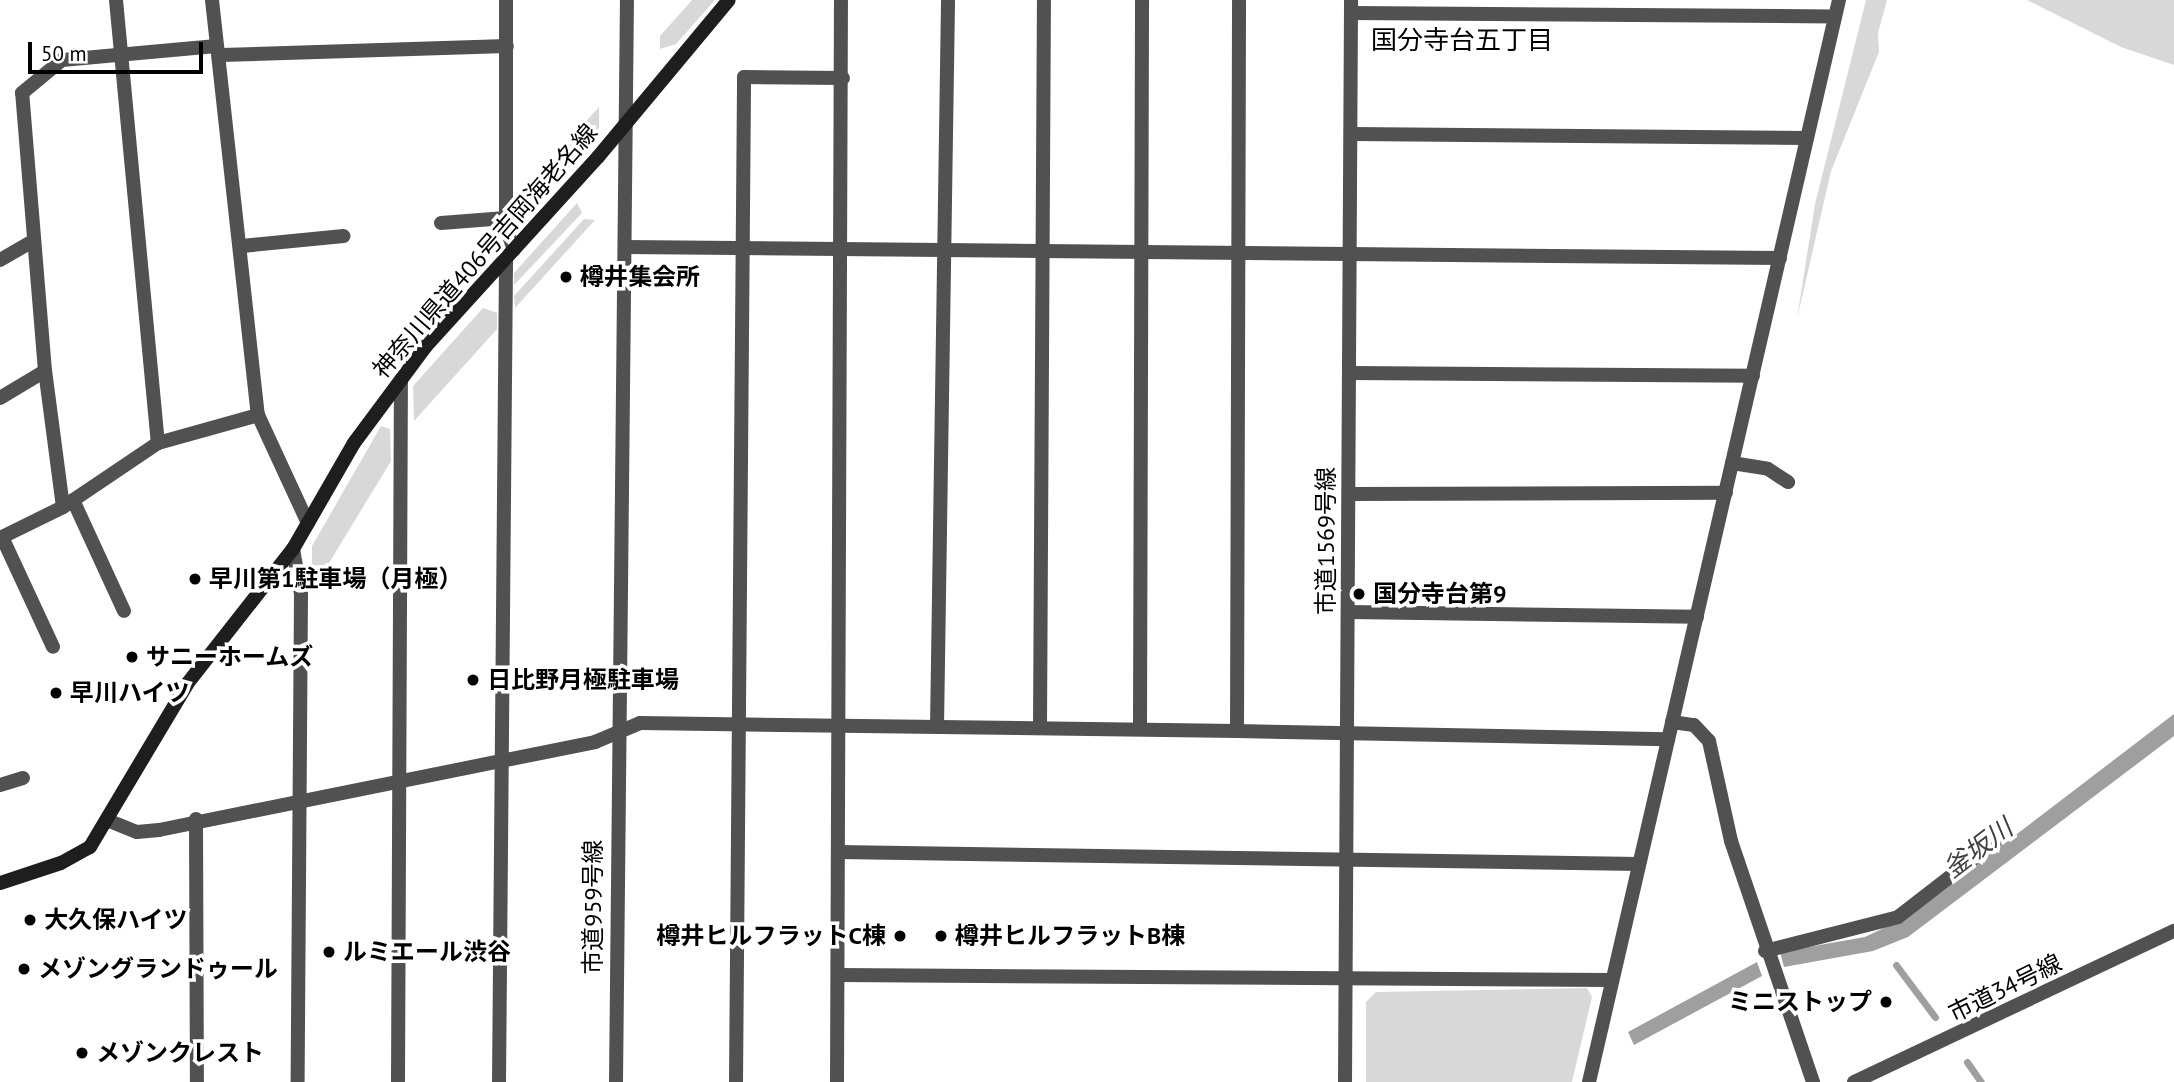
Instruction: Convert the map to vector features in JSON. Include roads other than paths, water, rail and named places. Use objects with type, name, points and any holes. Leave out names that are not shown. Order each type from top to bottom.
[{"type":"main road","name":"神奈川県道406号吉岡海老名線","points":[[0,883],[78,855],[90,847],[187,684],[293,549],[354,443],[426,345],[627,123],[729,0]]},
{"type":"street","points":[[116,0],[158,443]]},
{"type":"street","points":[[212,0],[242,246],[258,415],[308,523]]},
{"type":"street","points":[[499,1082],[501,760],[510,255],[506,218],[506,0]]},
{"type":"street","name":"市道959号線","points":[[616,1082],[617,732],[627,0]]},
{"type":"street","points":[[837,1082],[843,78],[841,0]]},
{"type":"street","points":[[937,727],[948,0]]},
{"type":"street","points":[[1040,728],[1045,248],[1044,0]]},
{"type":"street","points":[[1140,729],[1144,249],[1142,0]]},
{"type":"street","points":[[1237,731],[1241,250],[1239,0]]},
{"type":"street","points":[[1589,1082],[1839,0]]},
{"type":"street","points":[[1351,6],[1835,16]]},
{"type":"street","name":"市道1569号線","points":[[1345,1082],[1351,6]]},
{"type":"street","points":[[124,611],[68,503],[45,371],[22,93],[62,60],[120,54],[507,46]]},
{"type":"street","points":[[736,1082],[744,77],[843,78]]},
{"type":"street","points":[[1352,134],[1807,138]]},
{"type":"street","points":[[441,223],[506,218]]},
{"type":"street","points":[[242,246],[344,236]]},
{"type":"street","points":[[0,260],[34,240]]},
{"type":"street","points":[[625,247],[1045,248],[1780,258]]},
{"type":"street","points":[[0,398],[45,371]]},
{"type":"street","points":[[1350,373],[1753,376]]},
{"type":"street","points":[[398,1082],[401,380]]},
{"type":"street","points":[[53,647],[1,537],[68,503],[158,443],[258,415]]},
{"type":"street","points":[[1732,463],[1768,469],[1788,482]]},
{"type":"street","points":[[1349,494],[1726,493]]},
{"type":"street","points":[[293,549],[301,594],[298,1082]]},
{"type":"street","points":[[1349,612],[1697,617]]},
{"type":"street","points":[[1672,722],[1694,725],[1709,741],[1731,841],[1765,951],[1813,1082]]},
{"type":"street","points":[[107,820],[137,832],[595,742],[640,723],[1668,739]]},
{"type":"street","points":[[0,785],[23,778]]},
{"type":"street","points":[[196,819],[197,1082]]},
{"type":"street","points":[[1765,951],[1898,917],[2000,838]]},
{"type":"street","points":[[838,852],[1639,864]]},
{"type":"street","name":"市道34号線","points":[[1854,1082],[2174,932]]},
{"type":"street","points":[[838,975],[1611,980]]},
{"type":"waterway","points":[[1896,965],[1935,1017]]},
{"type":"waterway","points":[[1967,1062],[1981,1082]]},
{"type":"place","name":"樽井集会所","points":[[566,277]]},
{"type":"place","name":"早川第1駐車場（月極）","points":[[195,579]]},
{"type":"place","name":"国分寺台第9","points":[[1359,594]]},
{"type":"place","name":"サニーホームズ","points":[[132,657]]},
{"type":"place","name":"日比野月極駐車場","points":[[473,680]]},
{"type":"place","name":"早川ハイツ","points":[[56,693]]},
{"type":"place","name":"大久保ハイツ","points":[[30,920]]},
{"type":"place","name":"樽井ヒルフラットC棟","points":[[900,936]]},
{"type":"place","name":"樽井ヒルフラットB棟","points":[[941,936]]},
{"type":"place","name":"ルミエール渋谷","points":[[329,952]]},
{"type":"place","name":"メゾングランドゥール","points":[[24,969]]},
{"type":"place","name":"ミニストップ","points":[[1886,1002]]},
{"type":"place","name":"メゾンクレスト","points":[[82,1053]]},
{"type":"district","name":"国分寺台五丁目","points":[[1462,40]]},
{"type":"water label","name":"釜坂川","points":[[1978,848]]}]
